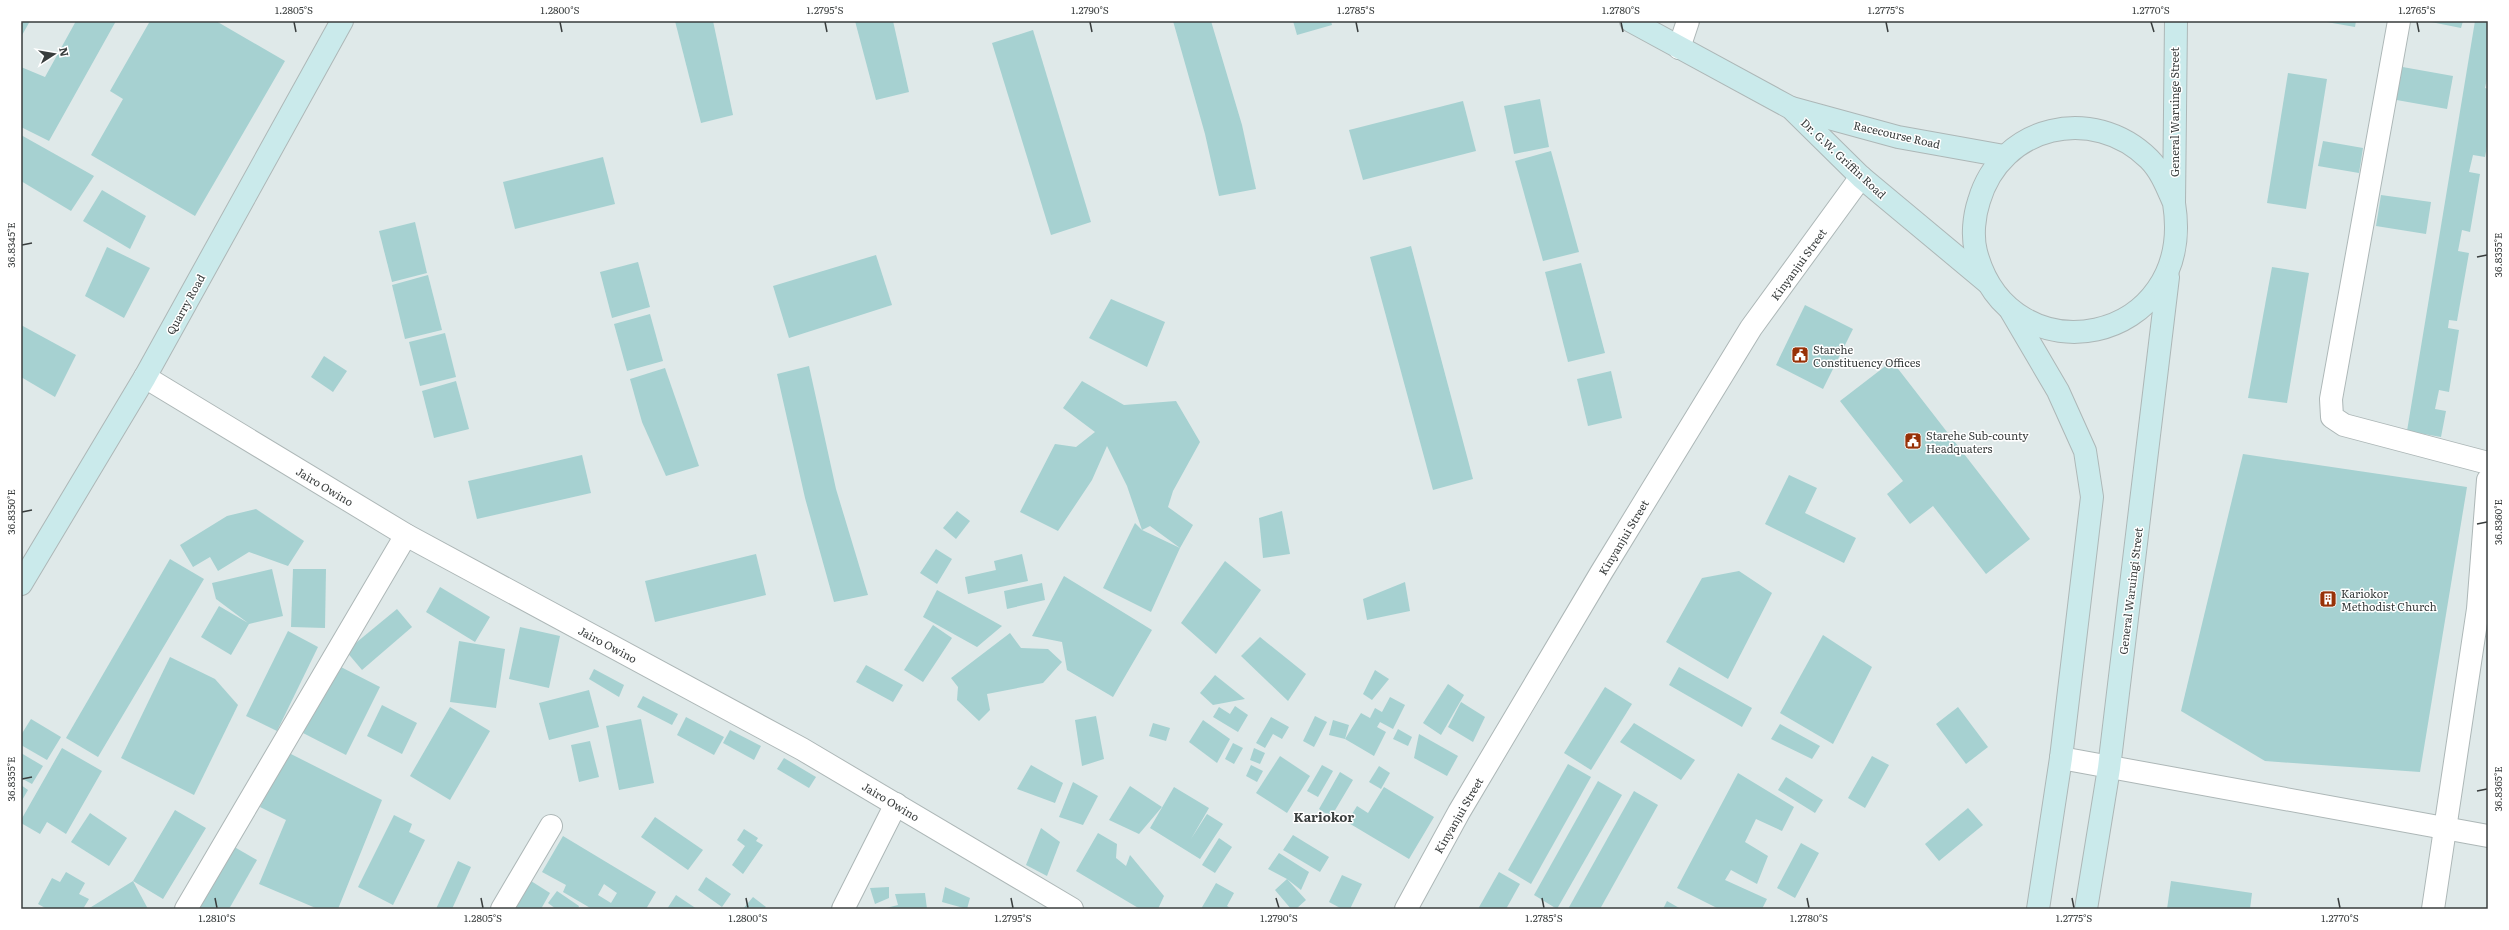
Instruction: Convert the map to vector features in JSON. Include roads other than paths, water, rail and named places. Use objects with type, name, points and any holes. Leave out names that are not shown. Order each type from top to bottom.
[{"type":"main road","name":"Quarry Road","points":[[21,584],[145,377],[342,21]]},
{"type":"main road","points":[[1631,21],[1679,48]]},
{"type":"main road","name":"General Waruinge Street","points":[[2174,203],[2165,181],[2149,159],[2128,142],[2104,132],[2077,127],[2050,130],[2025,140],[2004,156],[1984,184],[1974,217],[1976,251],[1988,283],[2009,308],[2032,323],[2057,331],[2084,332],[2111,326],[2135,314],[2154,295],[2168,272],[2175,249],[2177,226],[2174,203],[2176,21]]},
{"type":"main road","name":"Dr. G.W. Griffin Road","points":[[1679,48],[1731,74],[1791,108],[1861,177],[1988,283]]},
{"type":"main road","name":"Racecourse Road","points":[[1791,108],[1898,137],[2004,156]]},
{"type":"main road","name":"General Waruingi Street","points":[[2086,909],[2109,768],[2168,272]]},
{"type":"main road","points":[[2009,308],[2058,391],[2086,451],[2092,497],[2061,758],[2038,909]]},
{"type":"street","points":[[1679,48],[1688,21]]},
{"type":"street","points":[[2399,21],[2331,399],[2332,417],[2344,425],[2488,463]]},
{"type":"street","name":"Kinyanjui Street","points":[[1414,906],[1475,784],[1601,573],[1751,328],[1861,177]]},
{"type":"street","name":"Jairo Owino","points":[[145,377],[406,535],[795,745],[1072,909]]},
{"type":"street","points":[[2433,909],[2483,610],[2488,480]]},
{"type":"street","points":[[186,909],[406,535]]},
{"type":"street","points":[[2061,758],[2109,768],[2488,836]]},
{"type":"street","points":[[843,909],[896,804]]},
{"type":"street","points":[[502,909],[551,826]]},
{"type":"place","name":"Starehe Constituency Offices","points":[[1800,355]]},
{"type":"place","name":"Starehe Sub-county Headquaters","points":[[1913,441]]},
{"type":"place","name":"Kariokor Methodist Church","points":[[2328,599]]},
{"type":"district","name":"Kariokor","points":[[1324,816]]}]
